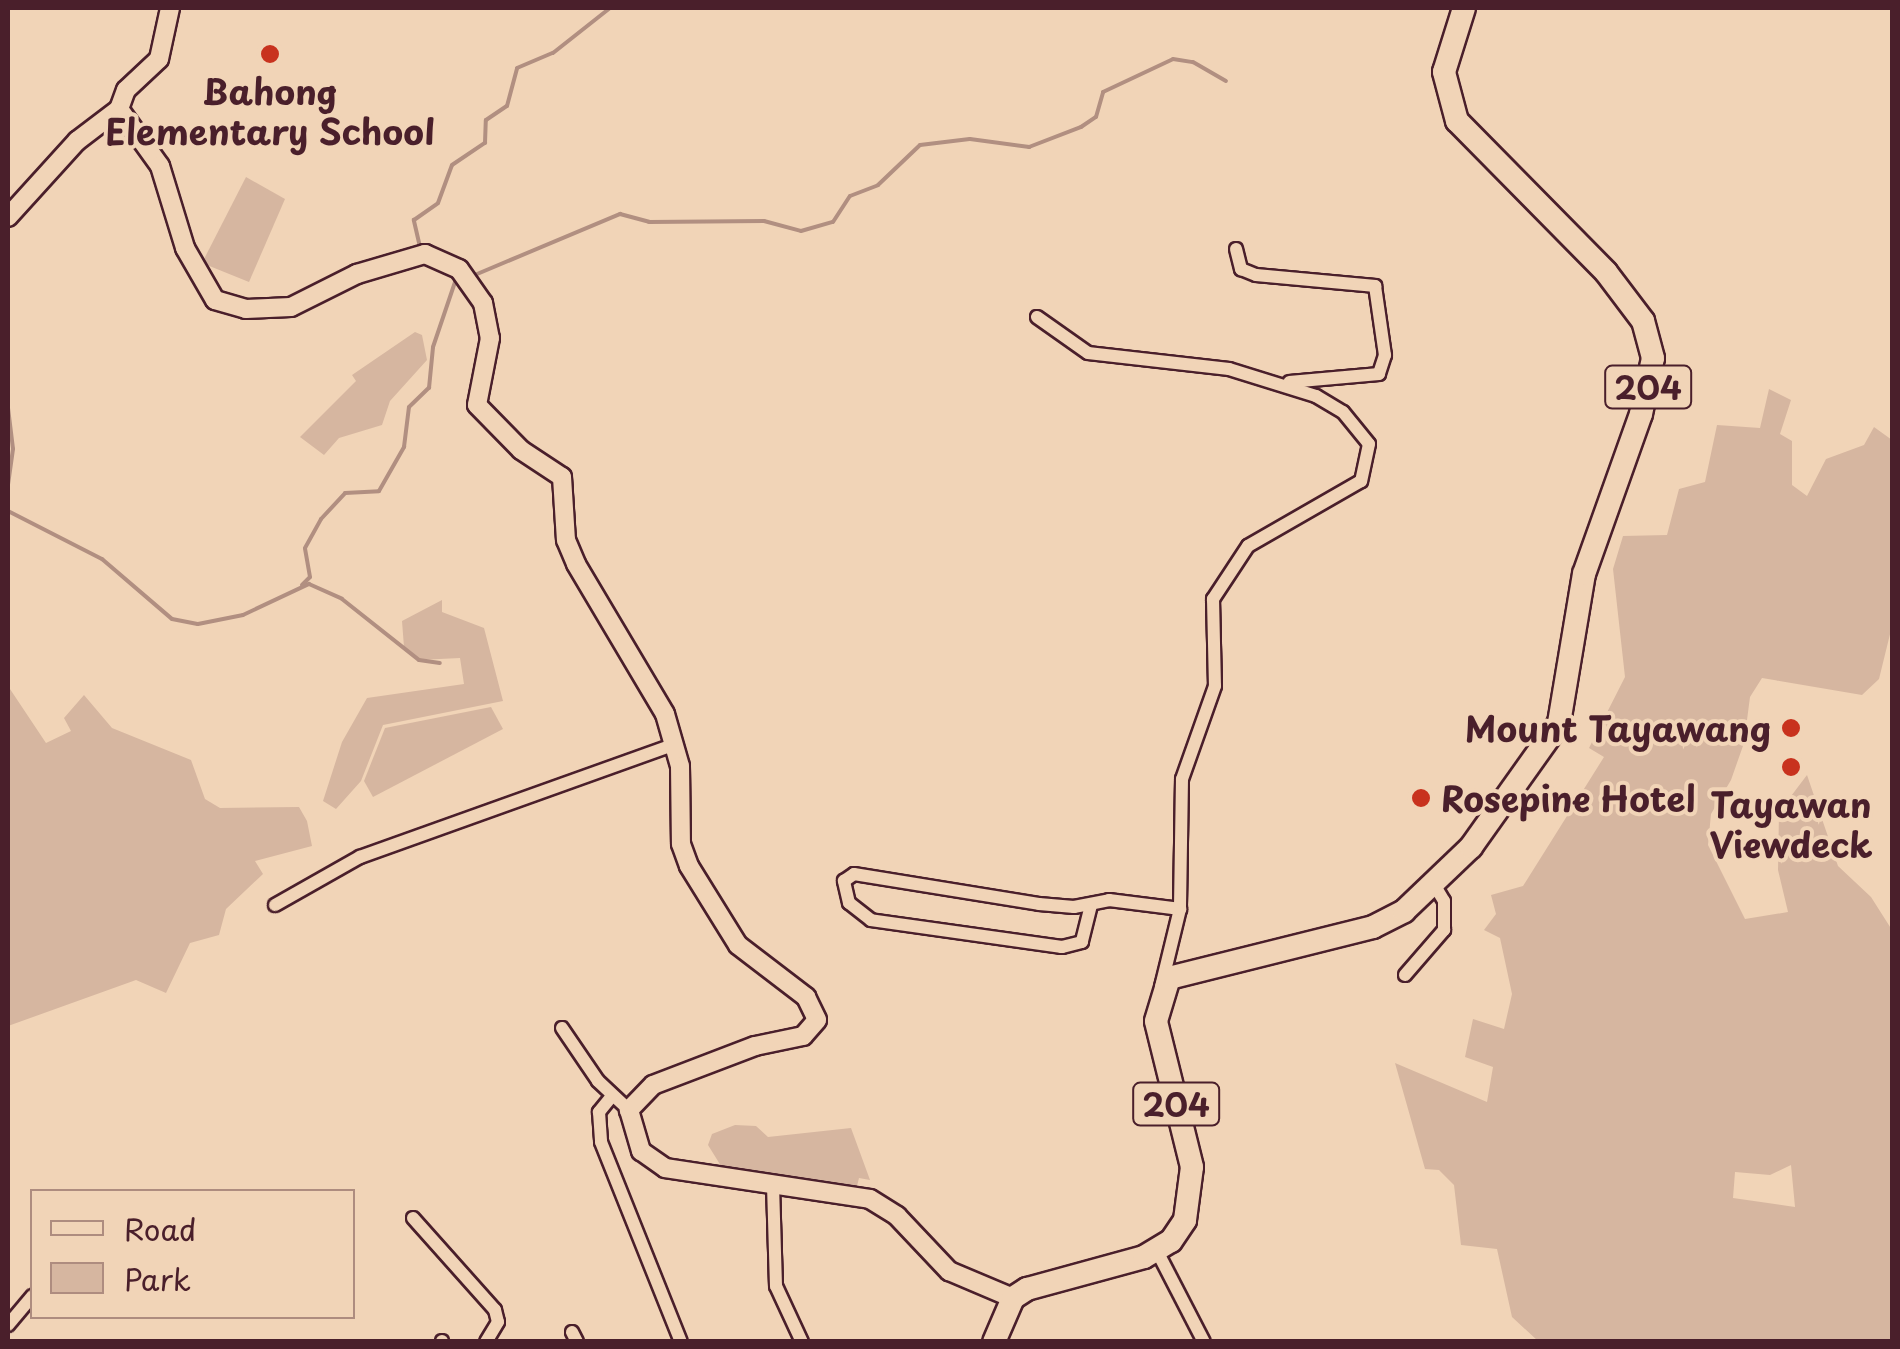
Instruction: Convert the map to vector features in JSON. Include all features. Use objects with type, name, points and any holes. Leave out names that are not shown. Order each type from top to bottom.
[{"type":"highway","name":"204","points":[[1157,1251],[1180,1230],[1193,1189],[1156,1021],[1161,991],[1169,978],[1206,964],[1374,927],[1404,912],[1471,847],[1559,722],[1584,574],[1642,414],[1653,358],[1643,321],[1606,272],[1458,120],[1444,72],[1464,8]]},
{"type":"highway","points":[[994,1342],[1014,1298],[1059,1278],[1157,1251]]},
{"type":"street","points":[[8,217],[77,141],[118,109],[126,90],[160,59],[170,8]]},
{"type":"street","points":[[118,109],[160,166],[199,279],[224,304],[291,307],[357,274],[421,256],[458,268],[482,303],[490,338],[477,405],[521,450],[562,477],[566,540],[608,626],[658,697],[683,794],[681,844],[700,888],[738,945],[806,997],[817,1020],[803,1036],[670,1075],[629,1110]]},
{"type":"street","points":[[1236,249],[1241,268],[1256,275],[1375,286],[1384,368],[1375,376],[1282,383]]},
{"type":"street","points":[[1037,317],[1072,347],[1100,357],[1229,369],[1316,396]]},
{"type":"street","points":[[1161,991],[1180,910],[1182,778],[1215,686],[1210,616],[1220,582],[1248,546],[1342,494],[1368,470],[1369,444],[1360,429],[1316,396],[1304,382]]},
{"type":"street","points":[[275,905],[360,858],[672,745]]},
{"type":"street","points":[[1092,905],[1082,942],[1062,947],[871,920],[849,903],[844,881],[866,875],[1039,904],[1092,905],[1110,900],[1180,910]]},
{"type":"street","points":[[1405,975],[1444,930],[1444,901],[1432,884]]},
{"type":"street","points":[[562,1028],[612,1096],[629,1110],[641,1150],[652,1163],[870,1199],[897,1216],[949,1272],[1014,1298]]},
{"type":"street","points":[[612,1096],[600,1112],[601,1142],[681,1342]]},
{"type":"street","points":[[773,1185],[776,1286],[802,1342]]},
{"type":"street","points":[[412,1218],[495,1310],[498,1322],[486,1342]]},
{"type":"street","points":[[1157,1251],[1204,1342]]},
{"type":"street","points":[[8,1324],[30,1298]]},
{"type":"green space","points":[[246,177],[285,199],[249,282],[202,263]]},
{"type":"green space","points":[[415,332],[422,335],[427,360],[390,401],[382,425],[339,438],[324,455],[300,437],[356,381],[352,375]]},
{"type":"green space","points":[[1769,389],[1791,400],[1780,434],[1792,441],[1792,485],[1807,496],[1826,459],[1864,445],[1874,427],[1892,440],[1892,626],[1879,679],[1862,695],[1762,678],[1750,697],[1744,743],[1731,780],[1711,814],[1708,845],[1745,919],[1788,912],[1778,870],[1779,812],[1807,775],[1838,866],[1871,897],[1892,930],[1892,1341],[1538,1341],[1512,1317],[1497,1249],[1461,1245],[1454,1185],[1439,1170],[1425,1169],[1395,1063],[1487,1102],[1493,1067],[1465,1057],[1473,1019],[1504,1029],[1512,994],[1500,938],[1484,930],[1496,914],[1491,895],[1523,886],[1604,757],[1589,748],[1625,677],[1613,569],[1623,536],[1667,535],[1679,489],[1705,482],[1717,425],[1760,428]],"holes":[[[1791,1165],[1795,1207],[1733,1198],[1735,1172],[1770,1175]]]},
{"type":"green space","points":[[442,600],[442,612],[484,628],[503,701],[383,725],[361,781],[336,809],[323,801],[342,742],[367,698],[464,684],[460,658],[419,660],[404,647],[402,621]]},
{"type":"green space","points":[[8,686],[46,743],[71,731],[64,718],[84,695],[112,728],[191,760],[205,799],[220,808],[299,807],[307,821],[312,846],[255,861],[263,874],[226,909],[219,935],[190,943],[166,993],[136,980],[8,1026]]},
{"type":"green space","points":[[491,707],[503,729],[373,797],[364,781],[385,728]]},
{"type":"green space","points":[[735,1125],[756,1126],[768,1137],[851,1128],[870,1180],[859,1178],[856,1190],[721,1166],[708,1145],[712,1134]]},
{"type":"waterway","points":[[420,247],[414,220],[438,203],[452,165],[485,143],[486,120],[507,106],[517,68],[553,53],[610,8]]},
{"type":"waterway","points":[[470,277],[620,214],[649,222],[764,221],[801,231],[833,222],[850,196],[878,185],[920,145],[970,139],[1029,147],[1081,127],[1096,117],[1103,92],[1173,59],[1193,62],[1226,81]]},
{"type":"waterway","points":[[302,585],[310,577],[305,548],[321,519],[345,493],[379,491],[404,447],[409,407],[429,388],[433,347],[456,279]]},
{"type":"waterway","points":[[8,408],[13,449],[8,486]]},
{"type":"waterway","points":[[8,511],[102,559],[172,619],[198,624],[243,615],[309,584],[342,599],[419,660],[440,663]]},
{"type":"place","name":"Bahong Elementary School","points":[[270,54]]},
{"type":"place","name":"Mount Tayawang","points":[[1791,728]]},
{"type":"place","name":"Tayawan Viewdeck","points":[[1791,767]]},
{"type":"place","name":"Rosepine Hotel","points":[[1421,798]]}]
